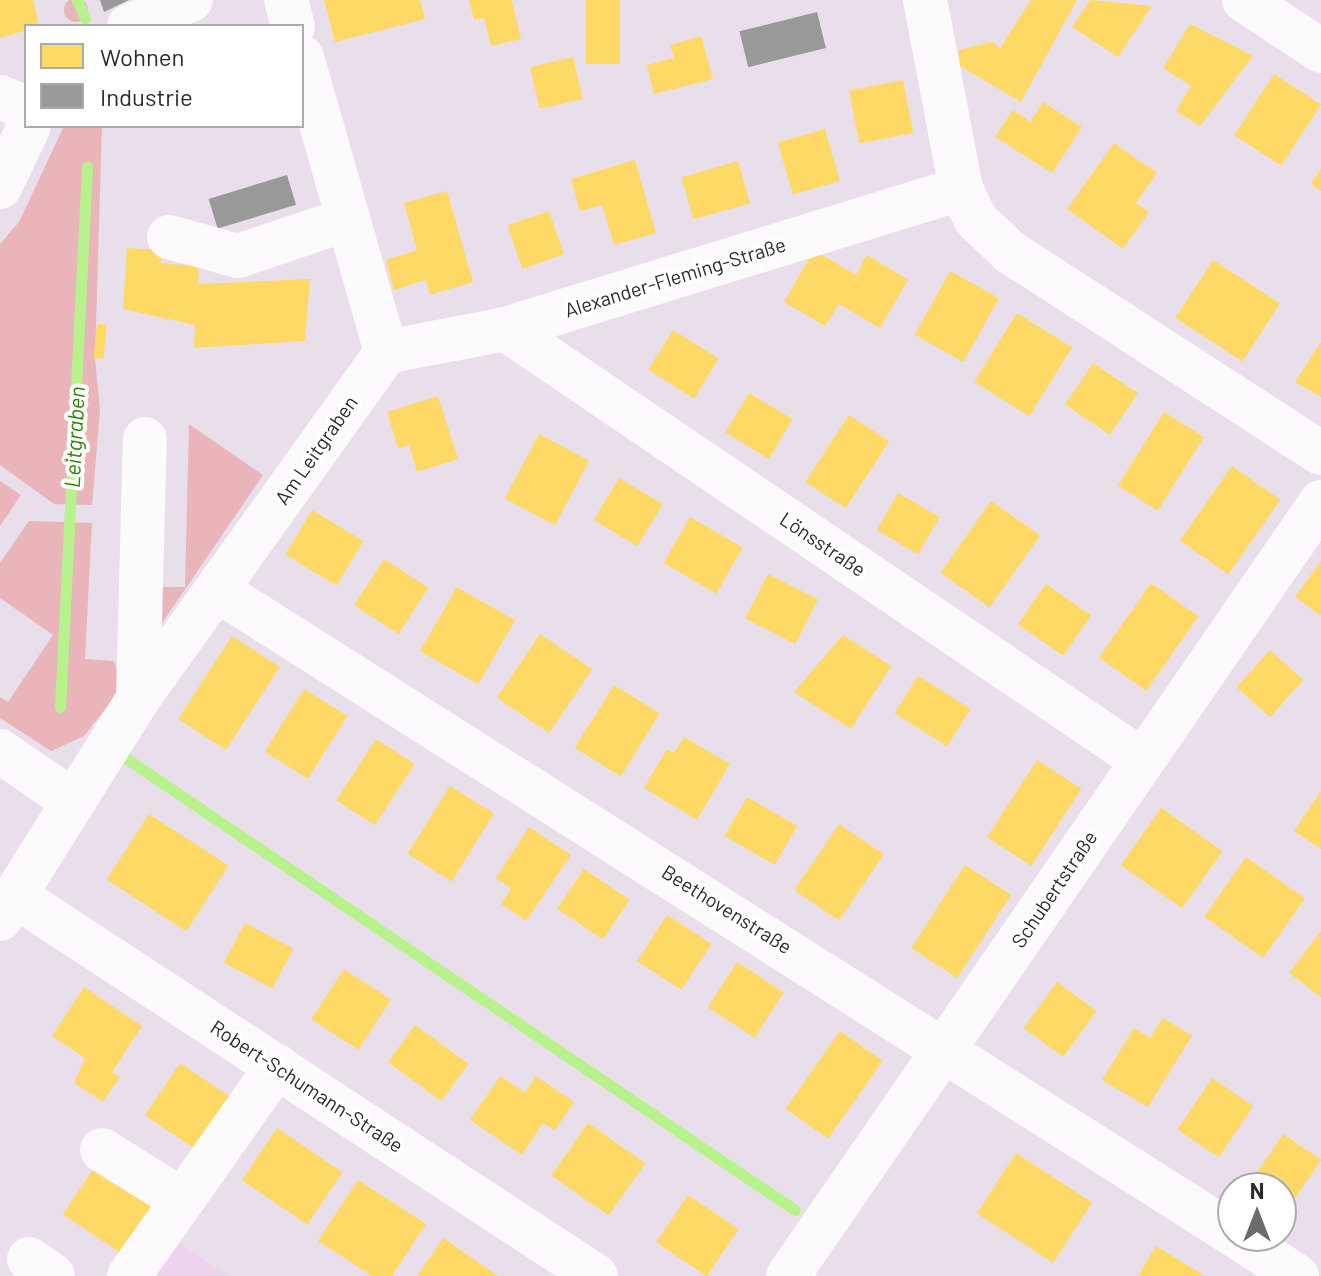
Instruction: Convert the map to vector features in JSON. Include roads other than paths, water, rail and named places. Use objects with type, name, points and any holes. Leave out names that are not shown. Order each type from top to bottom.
[{"type":"street","points":[[134,24],[191,0]]},
{"type":"street","points":[[286,0],[292,24]]},
{"type":"street","points":[[925,0],[961,189],[976,220],[1010,252],[1321,453]]},
{"type":"street","points":[[1244,0],[1321,51]]},
{"type":"street","points":[[304,64],[386,352]]},
{"type":"street","points":[[0,97],[24,107]]},
{"type":"street","points":[[0,187],[28,128]]},
{"type":"street","name":"Alexander-Fleming-Straße","points":[[386,352],[505,329],[961,189]]},
{"type":"street","points":[[169,237],[238,256],[348,219]]},
{"type":"street","name":"Lönsstraße","points":[[505,329],[1140,759]]},
{"type":"street","name":"Am Leitgraben","points":[[9,908],[71,800],[138,699],[386,352]]},
{"type":"street","points":[[138,699],[145,439]]},
{"type":"street","name":"Schubertstraße","points":[[788,1276],[948,1048],[1140,759],[1321,502]]},
{"type":"street","name":"Beethovenstraße","points":[[217,590],[948,1048],[1217,1224]]},
{"type":"street","points":[[0,751],[71,800]]},
{"type":"street","name":"Robert-Schumann-Straße","points":[[9,908],[277,1066],[596,1276]]},
{"type":"street","points":[[129,1276],[277,1066]]},
{"type":"street","points":[[102,1150],[182,1200]]},
{"type":"street","name":"Beethovenstraße","points":[[1260,1252],[1297,1276]]},
{"type":"waterway","name":"Leitgraben","points":[[77,0],[85,18]]},
{"type":"waterway","name":"Leitgraben","points":[[60,707],[87,167]]},
{"type":"waterway","points":[[127,759],[795,1210]]}]
